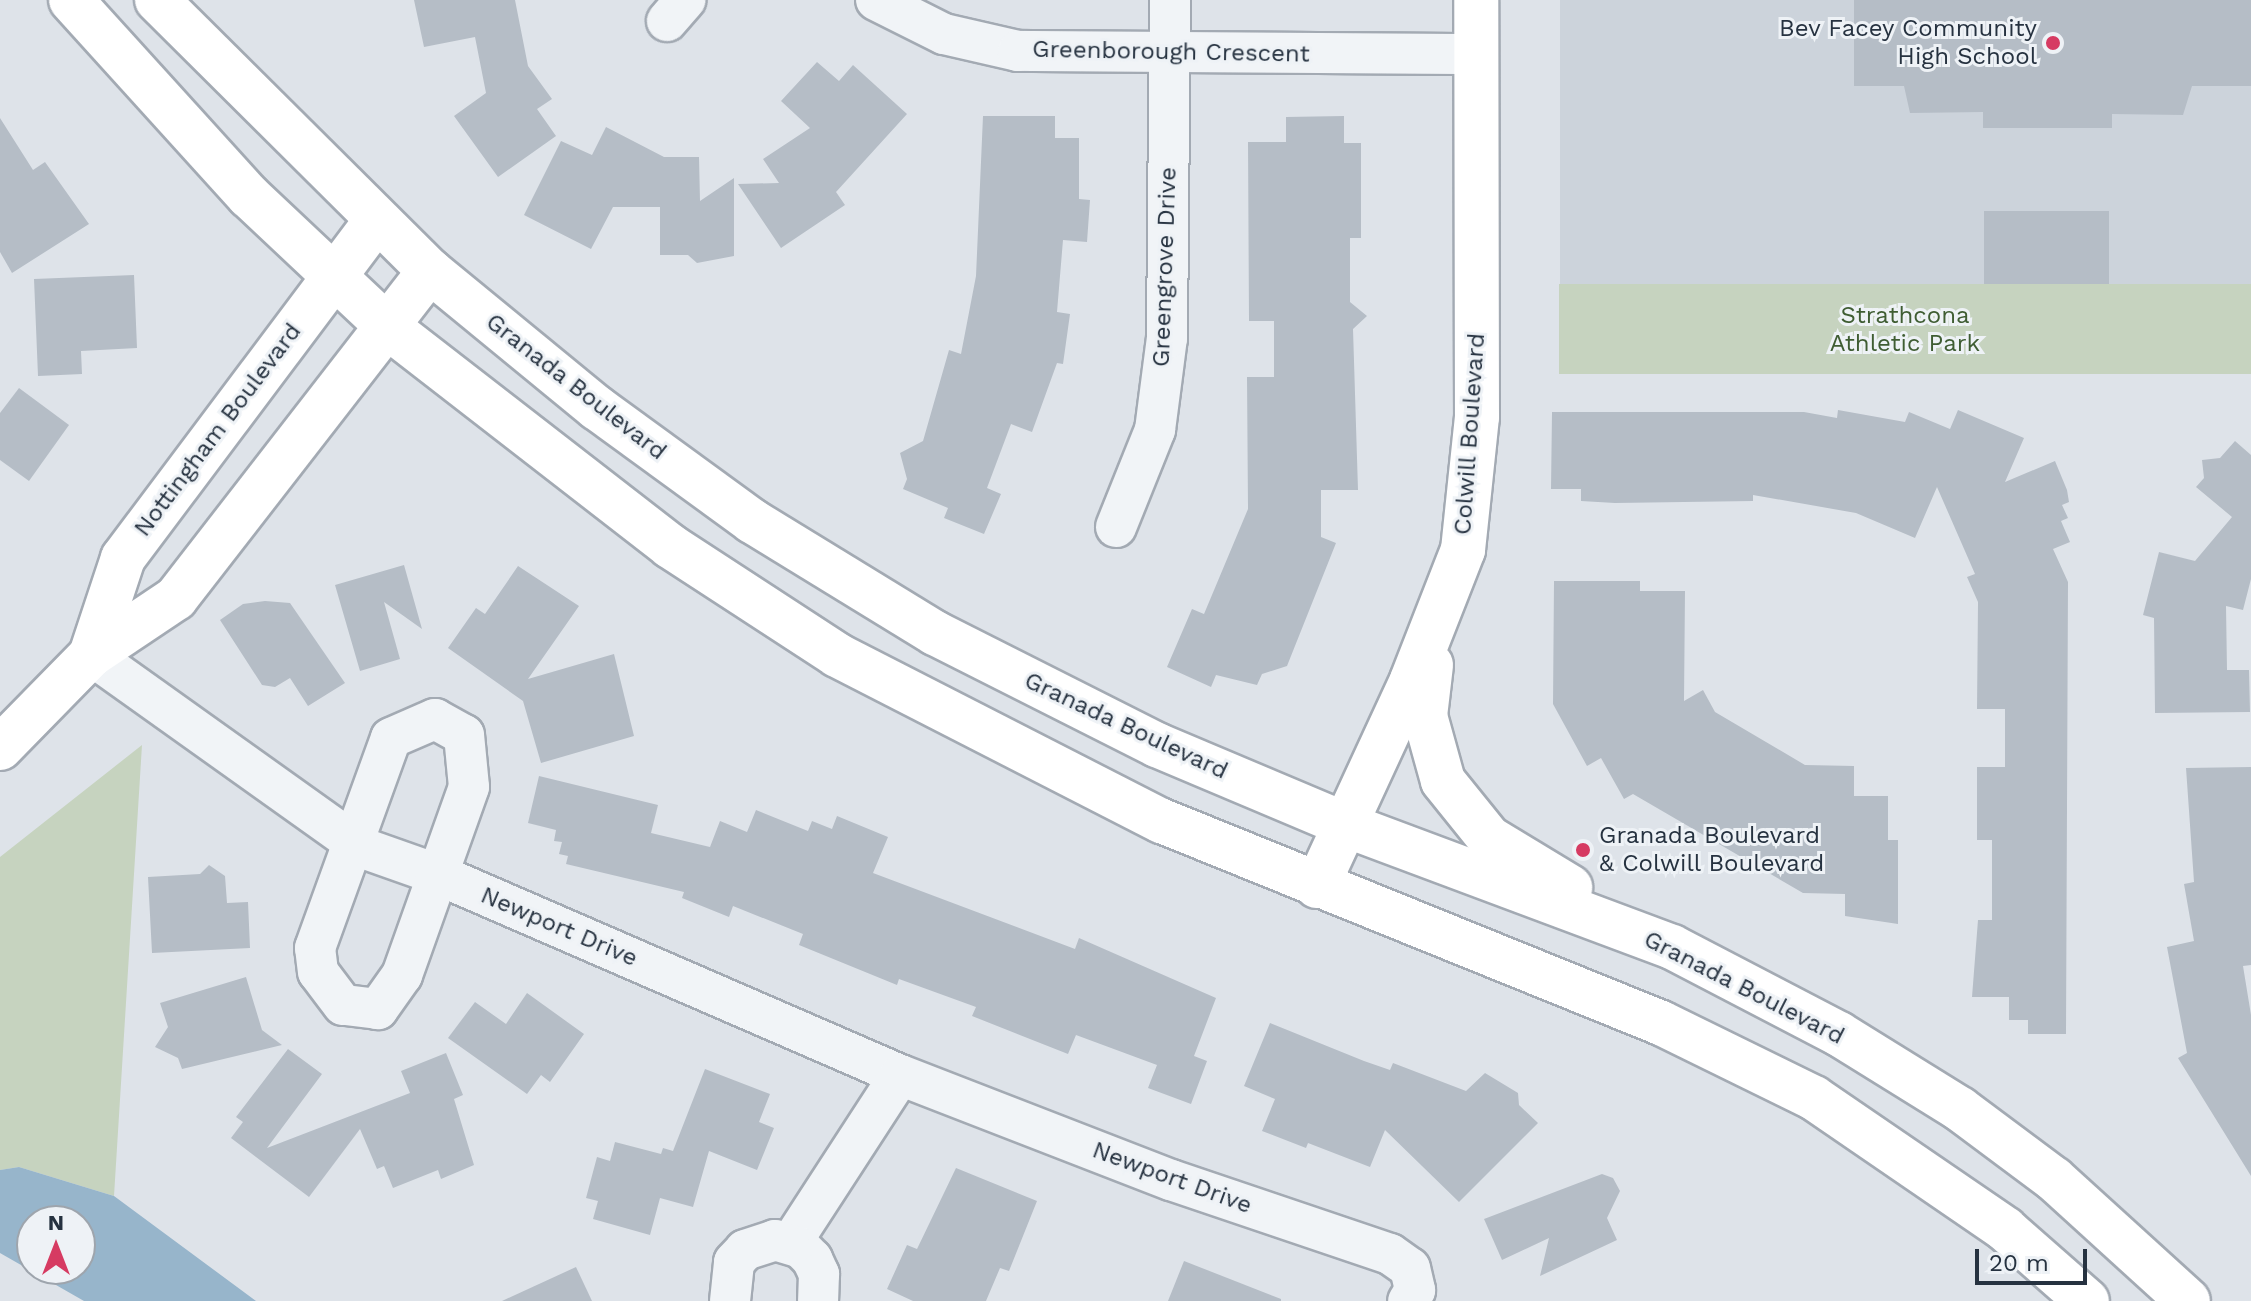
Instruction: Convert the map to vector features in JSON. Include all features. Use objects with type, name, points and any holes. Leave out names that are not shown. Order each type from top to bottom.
[{"type":"main road","points":[[71,0],[173,117],[388,327],[670,546],[837,655],[1034,759],[1317,886],[1661,1023],[1814,1098],[2005,1229],[2087,1301]]},
{"type":"main road","name":"Granada Boulevard","points":[[157,0],[375,222],[430,271],[597,408],[752,521],[935,633],[1157,745],[1346,825],[1672,947],[1839,1034],[1960,1109],[2054,1179],[2188,1301]]},
{"type":"main road","name":"Colwill Boulevard","points":[[1317,886],[1437,619],[1463,550],[1477,417],[1476,0]]},
{"type":"main road","name":"Nottingham Boulevard","points":[[91,655],[123,558],[375,222]]},
{"type":"main road","name":"Nottingham Boulevard","points":[[0,748],[91,655],[176,598],[430,271]]},
{"type":"main road","points":[[1437,619],[1425,716],[1443,781],[1489,838],[1672,947]]},
{"type":"street","name":"Greenborough Crescent","points":[[876,0],[905,18],[982,45],[1170,51],[1476,54]]},
{"type":"street","name":"Greengrove Drive","points":[[1116,527],[1155,430],[1167,338],[1170,0]]},
{"type":"street","name":"Newport Drive","points":[[91,655],[351,842],[439,875],[900,1075],[1171,1180],[1390,1254],[1410,1268],[1415,1290],[1408,1301]]},
{"type":"street","points":[[435,719],[464,735],[471,761],[469,787],[439,875],[402,975],[378,1009],[343,1005],[318,972],[315,948],[391,738],[435,719]]},
{"type":"street","points":[[791,1243],[900,1075]]},
{"type":"street","points":[[730,1301],[728,1279],[745,1250],[775,1240],[791,1243],[819,1274],[818,1301]]},
{"type":"shaded area","name":"Bev Facey Community High School","points":[[1560,0],[2251,0],[2251,284],[1560,284]]},
{"type":"green space","name":"Strathcona Athletic Park","points":[[1559,284],[2251,284],[2251,374],[1559,374]]},
{"type":"green space","points":[[142,745],[114,1196],[19,1167],[0,1170],[0,857]]},
{"type":"water","points":[[19,1167],[114,1196],[256,1301],[84,1301],[56,1285],[96,1285],[96,1205],[16,1205],[16,1262],[0,1253],[0,1170]]},
{"type":"building","points":[[414,0],[515,0],[528,66],[552,99],[537,109],[556,136],[498,177],[454,116],[486,93],[475,37],[424,47]]},
{"type":"building","name":"Bev Facey Community High School","points":[[1854,0],[2251,0],[2251,86],[2192,86],[2183,115],[2112,114],[2112,128],[1983,128],[1983,112],[1910,113],[1904,86],[1854,86]]},
{"type":"building","points":[[817,62],[839,81],[853,65],[907,114],[836,192],[845,205],[781,248],[738,184],[779,183],[763,159],[810,128],[781,101]]},
{"type":"building","points":[[983,116],[1055,116],[1055,138],[1079,138],[1079,199],[1090,200],[1087,242],[1063,240],[1057,312],[1070,314],[1063,364],[1057,363],[1032,432],[1011,424],[987,488],[1001,494],[984,534],[944,518],[948,508],[903,489],[907,479],[900,453],[923,441],[949,350],[961,354],[976,276]]},
{"type":"building","points":[[1344,116],[1344,143],[1361,143],[1361,238],[1350,238],[1350,302],[1367,316],[1353,329],[1358,490],[1321,490],[1321,537],[1336,543],[1287,666],[1262,674],[1257,685],[1216,675],[1211,687],[1167,667],[1192,609],[1204,614],[1248,509],[1247,377],[1274,377],[1274,321],[1249,321],[1248,142],[1286,142],[1286,117]]},
{"type":"building","points":[[0,118],[33,170],[45,162],[89,224],[12,273],[0,252]]},
{"type":"building","points":[[606,127],[664,157],[699,157],[700,201],[734,178],[734,256],[697,263],[688,255],[660,255],[660,207],[613,207],[591,249],[524,215],[561,141],[592,155]]},
{"type":"building","points":[[1984,211],[2109,211],[2109,284],[1984,284]]},
{"type":"building","points":[[134,275],[137,348],[81,351],[82,374],[38,376],[34,279]]},
{"type":"building","points":[[19,388],[69,425],[29,481],[0,460],[0,413]]},
{"type":"building","points":[[1838,410],[1905,422],[1909,412],[1950,429],[1958,410],[2024,438],[2005,482],[2055,461],[2067,490],[2069,502],[2062,505],[2068,518],[2061,521],[2070,542],[2053,549],[2068,582],[2066,1034],[2028,1034],[2028,1020],[2009,1020],[2009,997],[1972,997],[1978,920],[1992,920],[1992,840],[1977,840],[1977,767],[2005,767],[2005,709],[1977,709],[1978,602],[1967,577],[1975,574],[1937,487],[1915,538],[1856,513],[1753,495],[1753,501],[1615,503],[1581,501],[1581,489],[1551,489],[1552,412],[1804,412],[1837,418]]},
{"type":"building","points":[[2235,441],[2251,455],[2251,579],[2243,610],[2226,606],[2227,670],[2249,670],[2250,712],[2155,713],[2154,618],[2143,615],[2159,552],[2195,561],[2232,517],[2196,487],[2204,478],[2202,460],[2220,458]]},
{"type":"building","points":[[404,565],[422,629],[384,602],[400,659],[360,671],[335,585]]},
{"type":"building","points":[[518,566],[579,606],[528,679],[614,654],[634,736],[541,763],[523,701],[448,648],[476,608],[485,614]]},
{"type":"building","points":[[1554,581],[1640,581],[1640,591],[1685,591],[1684,701],[1703,690],[1715,712],[1805,765],[1854,766],[1854,796],[1888,796],[1888,840],[1898,840],[1898,924],[1845,916],[1845,894],[1803,893],[1633,794],[1624,799],[1601,758],[1587,766],[1553,704]]},
{"type":"building","points":[[265,601],[290,603],[345,683],[308,706],[290,678],[275,687],[262,685],[220,620],[243,604]]},
{"type":"building","points":[[2251,767],[2251,965],[2243,966],[2251,1015],[2251,1176],[2178,1058],[2187,1053],[2167,947],[2194,941],[2184,884],[2194,882],[2186,768]]},
{"type":"building","points":[[539,776],[658,805],[651,833],[710,847],[720,821],[747,832],[756,810],[808,831],[812,821],[832,829],[837,816],[888,837],[873,873],[1075,949],[1079,938],[1216,998],[1194,1056],[1207,1061],[1191,1104],[1148,1088],[1157,1065],[1076,1035],[1068,1054],[972,1016],[976,1007],[899,979],[897,985],[799,945],[803,934],[733,906],[729,917],[682,898],[684,892],[566,864],[568,856],[559,854],[562,842],[554,841],[556,830],[528,823]]},
{"type":"building","points":[[209,865],[225,876],[227,903],[248,902],[250,948],[152,953],[148,877],[200,874]]},
{"type":"building","points":[[246,977],[262,1030],[282,1045],[182,1069],[178,1058],[155,1047],[168,1027],[160,1003]]},
{"type":"building","points":[[527,993],[584,1034],[550,1082],[541,1075],[527,1094],[448,1038],[475,1002],[506,1024]]},
{"type":"building","points":[[1270,1023],[1364,1061],[1390,1070],[1393,1063],[1466,1091],[1485,1073],[1518,1093],[1519,1105],[1538,1123],[1459,1202],[1385,1130],[1370,1167],[1308,1143],[1306,1148],[1262,1131],[1275,1099],[1244,1086]]},
{"type":"building","points":[[288,1049],[322,1074],[267,1148],[410,1093],[401,1071],[446,1053],[463,1095],[454,1099],[474,1165],[441,1179],[438,1170],[393,1188],[384,1166],[377,1169],[360,1129],[309,1197],[231,1138],[243,1122],[236,1117]]},
{"type":"building","points":[[705,1069],[770,1094],[759,1122],[774,1128],[757,1170],[709,1151],[693,1207],[660,1198],[650,1235],[593,1219],[598,1201],[586,1198],[597,1157],[610,1161],[615,1142],[661,1154],[663,1148],[673,1151]]},
{"type":"building","points":[[956,1168],[1037,1201],[1009,1271],[1000,1268],[986,1301],[913,1301],[887,1289],[907,1245],[917,1249]]},
{"type":"building","points":[[1602,1174],[1613,1178],[1620,1191],[1607,1218],[1617,1240],[1540,1276],[1549,1238],[1502,1260],[1484,1219]]},
{"type":"building","points":[[1184,1261],[1281,1299],[1281,1301],[1168,1301]]},
{"type":"building","points":[[576,1267],[592,1301],[502,1301]]},
{"type":"place","name":"Bev Facey Community High School","points":[[2053,43]]},
{"type":"place","name":"Granada Boulevard & Colwill Boulevard","points":[[1583,850]]}]
